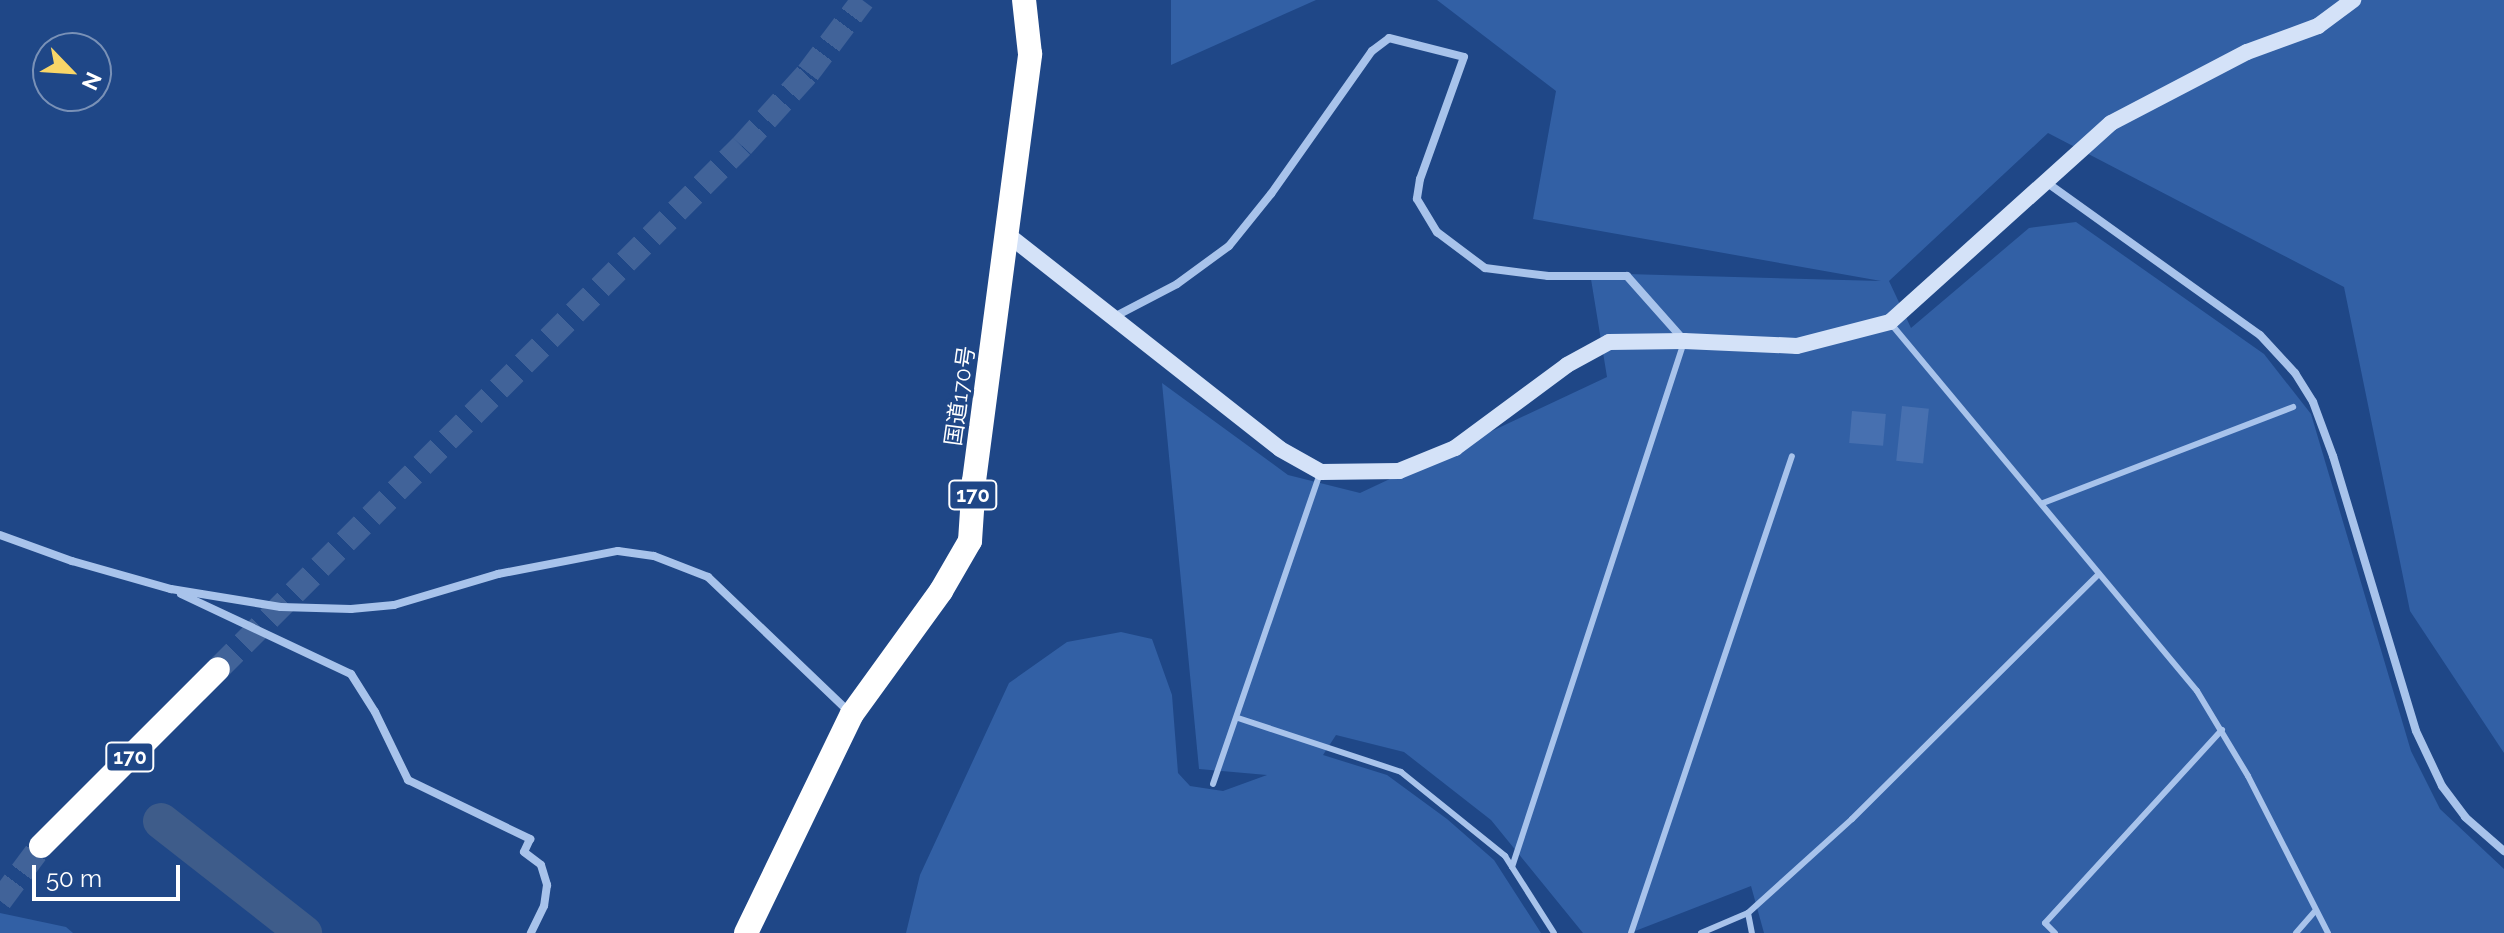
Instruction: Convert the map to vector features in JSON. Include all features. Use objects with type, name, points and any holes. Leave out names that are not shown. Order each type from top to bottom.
[{"type":"highway","name":"国道170号","points":[[746,933],[852,714],[941,591],[970,541],[974,481],[1030,54],[1024,0]]},
{"type":"highway","name":"170","points":[[41,846],[218,669]]},
{"type":"street","points":[[1007,234],[1255,431],[1321,472],[1399,471],[1455,448],[1567,365],[1609,342],[1684,341],[1797,346],[1890,322],[2111,123],[2247,52],[2318,26],[2353,0]]},
{"type":"street","points":[[1111,318],[1177,284],[1229,246],[1271,194],[1372,51],[1389,38],[1464,57],[1420,179],[1417,199],[1437,232],[1485,268],[1548,276],[1627,276],[1684,341]]},
{"type":"street","points":[[2046,182],[2260,335],[2295,373],[2313,402],[2333,456],[2416,731],[2442,786],[2465,817],[2504,851]]},
{"type":"street","points":[[0,535],[72,561],[171,589],[281,607],[351,609],[394,605],[498,574],[618,551],[654,556],[708,577],[852,714]]},
{"type":"street","points":[[171,589],[351,674],[375,712],[408,780],[530,839],[524,852],[541,865],[547,885],[544,906],[531,933]]},
{"type":"lane","points":[[1890,322],[2197,691],[2222,730],[2314,912],[2328,933]]},
{"type":"lane","points":[[1512,867],[1684,341]]},
{"type":"lane","points":[[2043,503],[2293,407]]},
{"type":"lane","points":[[1631,933],[1792,456]]},
{"type":"lane","points":[[1213,784],[1321,472]]},
{"type":"lane","points":[[1701,933],[1748,913],[1863,809],[2099,574]]},
{"type":"lane","points":[[1238,718],[1401,772],[1472,826],[1512,867],[1554,933]]},
{"type":"lane","points":[[2055,933],[2045,923],[2222,730]]},
{"type":"lane","points":[[2296,933],[2314,912]]},
{"type":"lane","points":[[1748,913],[1752,933]]},
{"type":"shaded area","points":[[1171,0],[1316,0],[1171,65]]},
{"type":"shaded area","points":[[1437,0],[2504,0],[2504,753],[2410,611],[2344,287],[2048,133],[1889,281],[1911,328],[2029,228],[2076,222],[2264,354],[2311,414],[2411,751],[2440,809],[2504,869],[2504,933],[1764,933],[1751,886],[1630,933],[1583,933],[1491,820],[1404,752],[1336,735],[1323,755],[1387,775],[1447,819],[1494,860],[1541,933],[906,933],[920,875],[1009,683],[1067,642],[1121,632],[1152,639],[1172,695],[1178,773],[1190,786],[1223,791],[1267,775],[1199,769],[1162,383],[1288,475],[1360,493],[1607,377],[1590,273],[1881,281],[1533,219],[1556,91]]},
{"type":"shaded area","points":[[0,913],[66,927],[73,933],[0,933]]},
{"type":"building","points":[[1902,406],[1929,409],[1923,464],[1896,461]]},
{"type":"building","points":[[1852,411],[1886,414],[1883,446],[1849,443]]},
{"type":"waterway","points":[[161,821],[304,933]]},
{"type":"tunnel","points":[[218,669],[742,146],[808,73],[863,0]]},
{"type":"tunnel","points":[[0,901],[41,846]]}]
